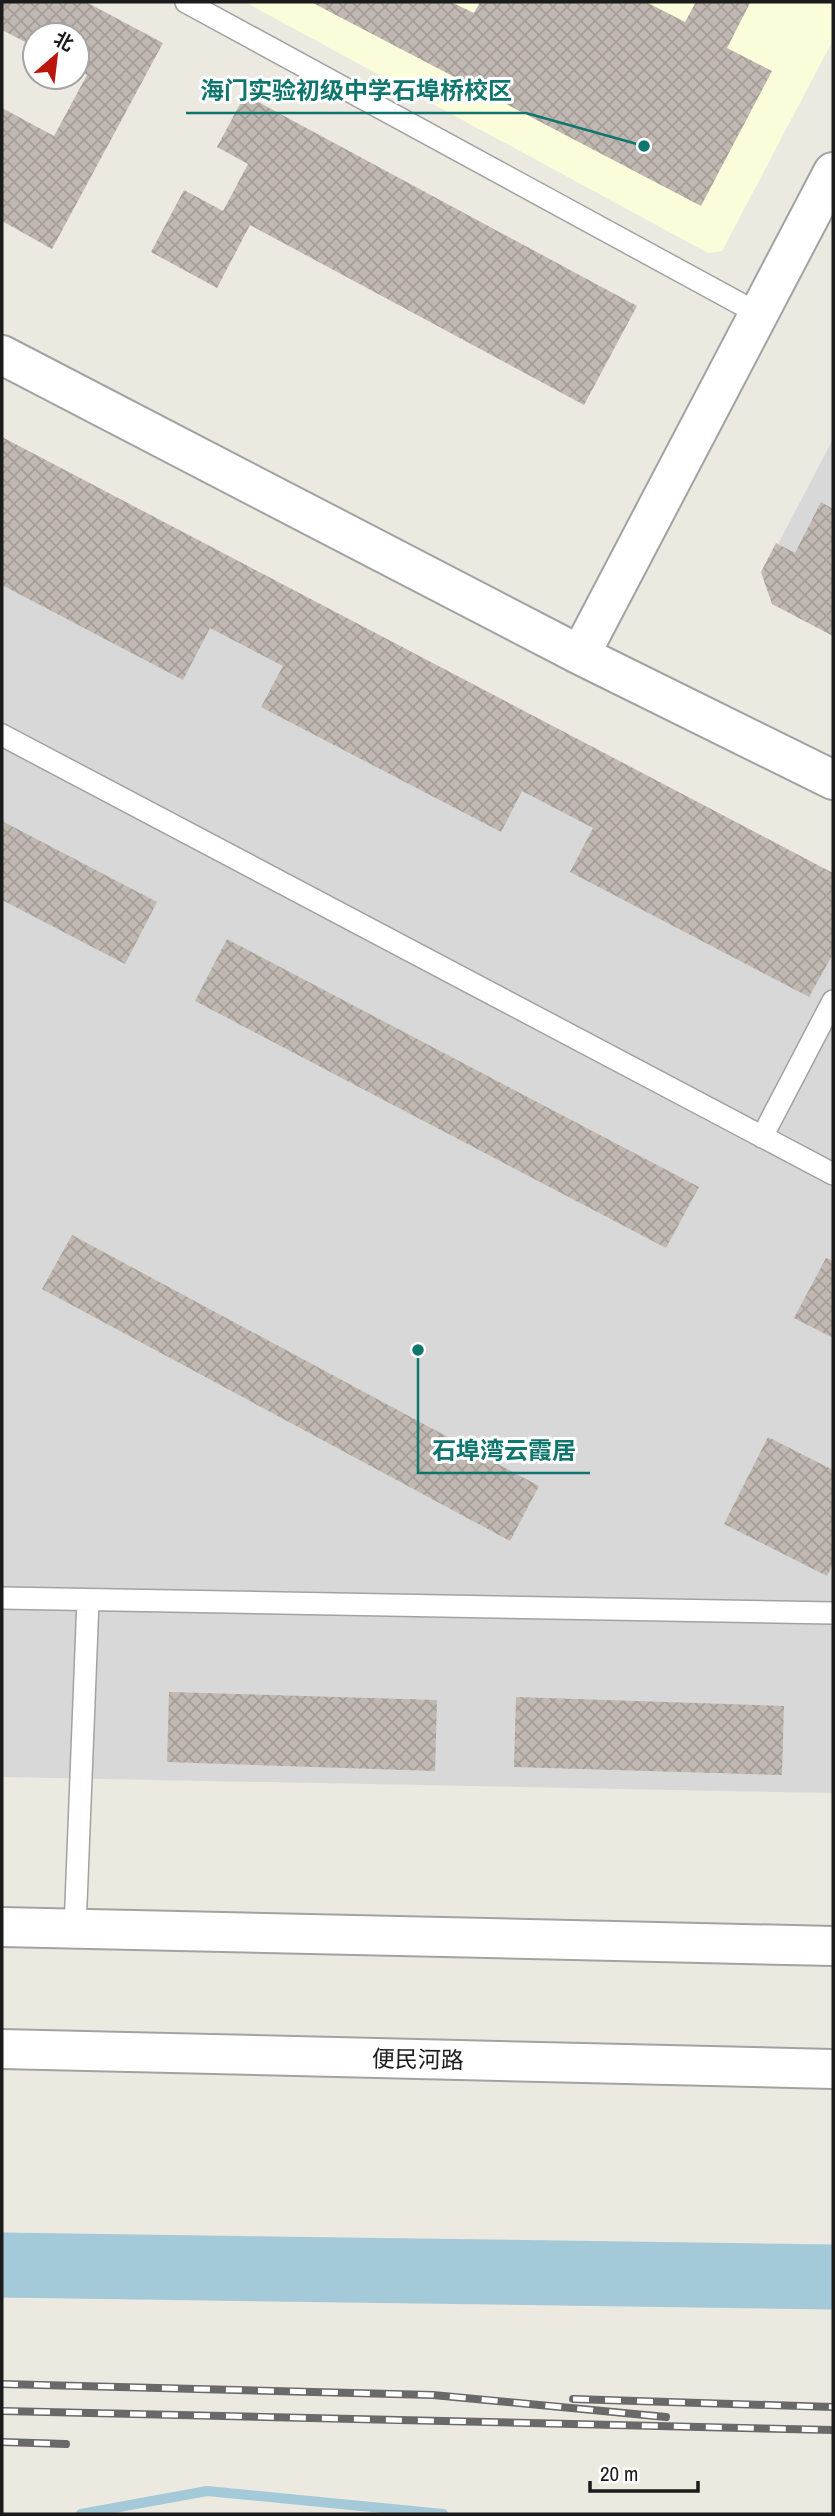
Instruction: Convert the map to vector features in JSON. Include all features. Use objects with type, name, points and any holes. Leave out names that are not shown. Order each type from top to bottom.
[{"type":"street","points":[[580,655],[833,172]]},
{"type":"street","points":[[2,355],[580,655],[833,780]]},
{"type":"street","points":[[2,1927],[833,1946]]},
{"type":"street","name":"便民河路","points":[[2,2049],[833,2069]]},
{"type":"lane","points":[[186,2],[759,314]]},
{"type":"lane","points":[[2,735],[833,1174]]},
{"type":"lane","points":[[762,1136],[833,1001]]},
{"type":"lane","points":[[2,1598],[833,1613]]},
{"type":"lane","points":[[75,1929],[88,1600]]},
{"type":"shaded area","points":[[245,2],[833,2],[833,40],[722,251],[708,253]]},
{"type":"shaded area","points":[[833,439],[833,580],[775,550]]},
{"type":"shaded area","points":[[2,505],[833,923],[833,1793],[2,1777]]},
{"type":"building","points":[[2,2],[86,2],[163,43],[52,249],[2,221],[2,108],[54,136],[78,91],[91,91],[91,21],[21,21],[21,40],[2,30]]},
{"type":"building","points":[[311,2],[451,2],[474,13],[480,2],[646,2],[685,22],[696,2],[748,2],[750,3],[727,48],[772,71],[701,206]]},
{"type":"building","points":[[245,95],[637,306],[584,405],[250,225],[217,288],[151,252],[184,190],[223,211],[248,164],[217,147]]},
{"type":"building","points":[[2,437],[833,873],[833,954],[809,997],[570,872],[593,828],[522,791],[501,832],[261,707],[283,666],[210,628],[183,680],[2,585]]},
{"type":"building","points":[[821,502],[833,509],[833,636],[772,604],[761,572],[776,543],[795,553]]},
{"type":"building","points":[[2,821],[157,902],[125,964],[2,900]]},
{"type":"building","points":[[227,939],[699,1187],[666,1248],[195,1001]]},
{"type":"building","points":[[72,1235],[539,1486],[510,1541],[42,1289]]},
{"type":"building","points":[[826,1258],[833,1261],[833,1338],[794,1318]]},
{"type":"building","points":[[768,1437],[833,1470],[833,1564],[827,1576],[724,1524]]},
{"type":"building","points":[[169,1692],[437,1700],[435,1771],[167,1762]]},
{"type":"building","points":[[516,1697],[784,1706],[782,1775],[514,1767]]},
{"type":"waterway","points":[[2,2265],[833,2277]]},
{"type":"waterway","points":[[81,2514],[207,2491],[443,2514]]},
{"type":"railway","points":[[2,2384],[433,2395],[666,2417]]},
{"type":"railway","points":[[573,2399],[833,2407]]},
{"type":"railway","points":[[2,2411],[833,2430]]},
{"type":"railway","points":[[2,2442],[66,2444]]},
{"type":"place","name":"海门实验初级中学石埠桥校区","points":[[644,146]]},
{"type":"place","name":"石埠湾云霞居","points":[[418,1350]]}]
